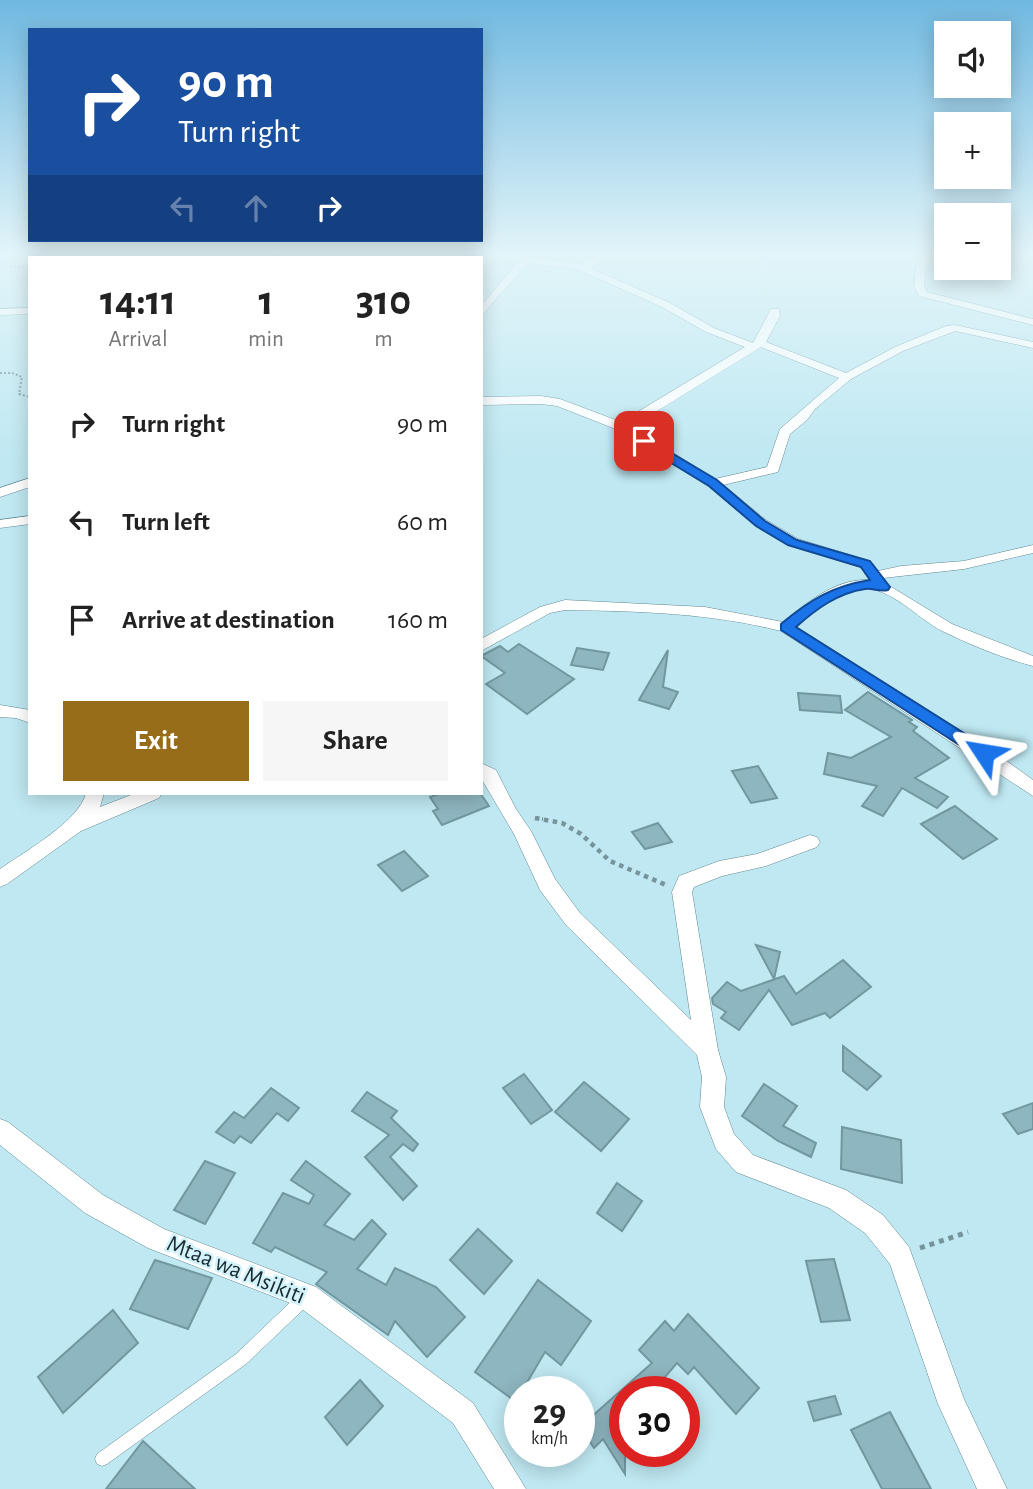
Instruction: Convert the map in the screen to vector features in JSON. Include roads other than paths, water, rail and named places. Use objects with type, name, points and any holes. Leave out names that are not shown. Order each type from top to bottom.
[{"type":"street","points":[[697,322],[710,330],[847,377]]},
{"type":"street","points":[[622,427],[757,345],[771,322]]},
{"type":"street","points":[[713,483],[773,469],[785,432],[803,418],[811,406],[847,377],[899,349],[946,329],[971,330],[1033,345]]},
{"type":"street","points":[[483,401],[541,400],[560,403],[579,408],[622,427],[713,483],[761,523],[793,542],[874,576],[945,626],[1033,661]]},
{"type":"street","points":[[0,493],[28,483]]},
{"type":"street","points":[[0,524],[28,520]]},
{"type":"street","points":[[874,576],[901,570],[964,565],[1033,550]]},
{"type":"street","points":[[786,627],[809,608],[845,588],[871,584],[874,576]]},
{"type":"street","points":[[483,645],[545,611],[565,605],[696,612],[762,620],[786,627],[984,753],[1033,789]]},
{"type":"street","points":[[0,711],[19,712],[28,716]]},
{"type":"street","points":[[483,770],[490,775],[509,813],[522,831],[547,884],[573,919],[707,1049]]},
{"type":"street","points":[[74,826],[93,804],[95,795]]},
{"type":"street","points":[[0,879],[74,826],[148,795]]},
{"type":"street","points":[[810,842],[759,861],[719,869],[686,882],[682,892],[707,1049],[714,1077],[712,1107],[725,1141],[745,1164],[837,1199],[874,1224],[900,1256],[952,1404],[992,1489]]},
{"type":"street","name":"Mtaa wa Msikiti","points":[[0,1130],[94,1204],[157,1239],[307,1296],[463,1413],[511,1489]]},
{"type":"lane","points":[[102,1459],[241,1359],[307,1296]]}]
